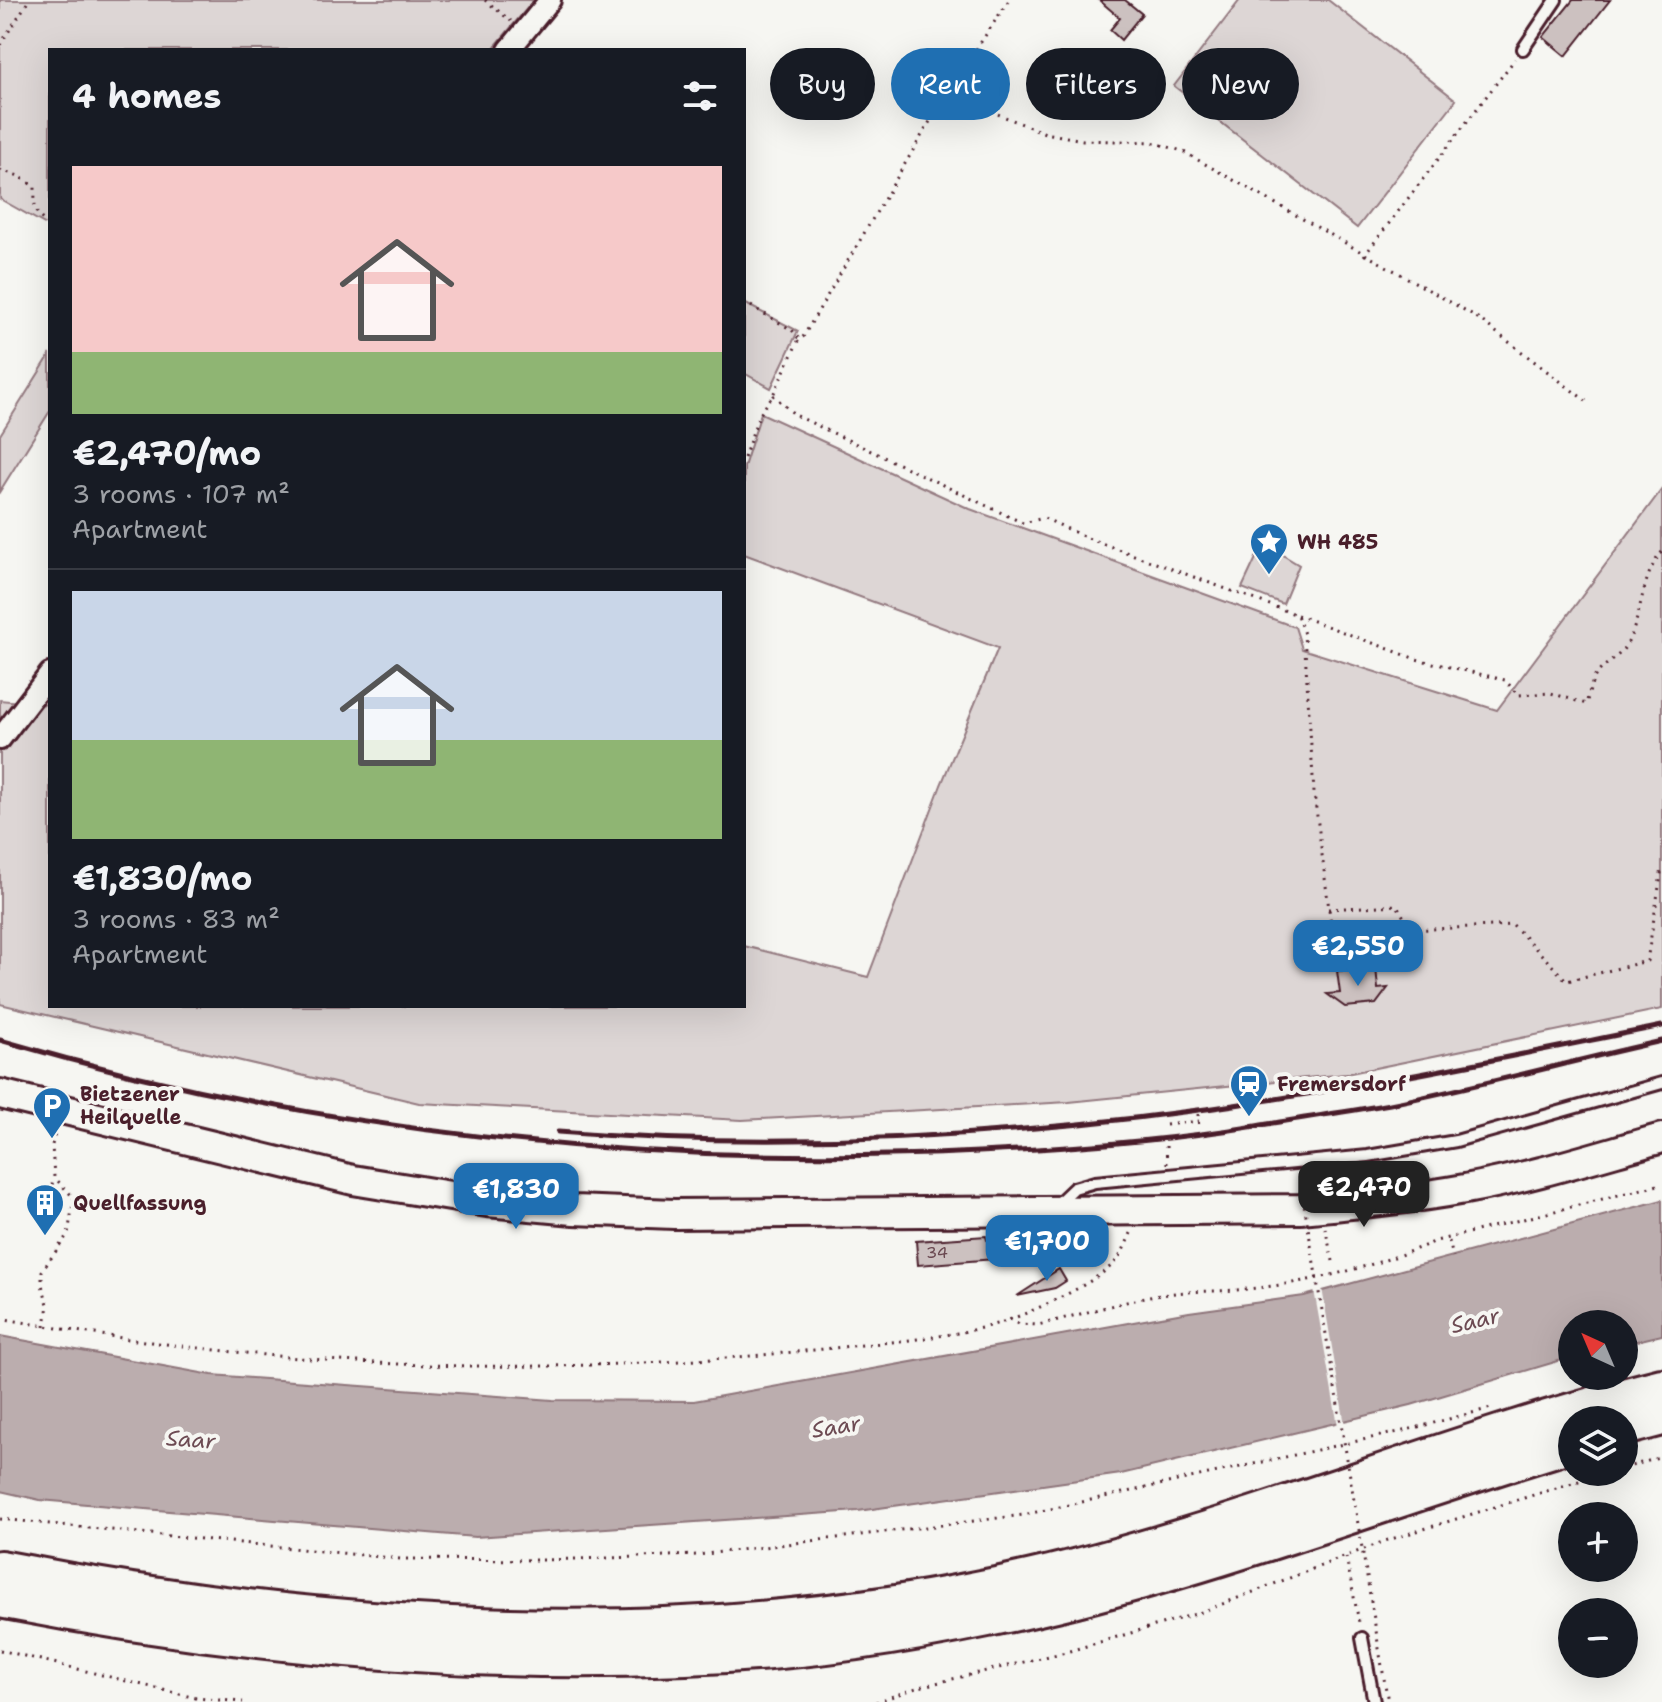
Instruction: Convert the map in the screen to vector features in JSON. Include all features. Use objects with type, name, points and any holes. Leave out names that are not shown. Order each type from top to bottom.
[{"type":"highway","points":[[0,1568],[162,1596],[371,1618],[581,1627],[769,1620],[957,1593],[1050,1573],[1139,1549],[1444,1451],[1662,1386]]},
{"type":"highway","points":[[1638,1424],[1662,1418]]},
{"type":"highway","points":[[0,1600],[157,1627],[368,1650],[581,1659],[771,1652],[963,1624],[1058,1603],[1148,1579],[1558,1448]]},
{"type":"main road","points":[[0,1094],[353,1180],[487,1202],[574,1210],[674,1214],[1300,1209],[1403,1199],[1526,1176],[1662,1138]]},
{"type":"street","points":[[510,48],[550,0]]},
{"type":"street","points":[[0,739],[48,677]]},
{"type":"lane","points":[[1523,49],[1556,0]]},
{"type":"lane","points":[[1051,1211],[1061,1197],[1074,1188],[1095,1182],[1368,1156],[1456,1141],[1662,1083]]},
{"type":"lane","points":[[1362,1638],[1374,1702]]},
{"type":"path","points":[[0,45],[29,0]]},
{"type":"path","points":[[485,0],[523,31]]},
{"type":"path","points":[[977,48],[1009,0]]},
{"type":"path","points":[[1364,256],[1523,49]]},
{"type":"path","points":[[1010,119],[1045,133],[1083,140],[1152,142],[1182,151],[1475,316],[1586,401]]},
{"type":"path","points":[[746,452],[758,417],[773,395],[799,339],[816,316],[931,120]]},
{"type":"path","points":[[0,170],[19,176],[35,187],[35,209],[39,218],[48,224]]},
{"type":"path","points":[[746,303],[792,330],[799,339]]},
{"type":"path","points":[[773,395],[795,415],[1023,523],[1044,518],[1085,537],[1416,659],[1505,680],[1518,695],[1551,693],[1586,704],[1595,676],[1617,658],[1628,643],[1652,563],[1662,552]]},
{"type":"path","points":[[1297,615],[1304,634],[1314,793],[1332,932]]},
{"type":"path","points":[[1328,909],[1397,905],[1411,930],[1513,925],[1567,981],[1647,961],[1662,868]]},
{"type":"path","points":[[1198,1114],[1199,1130]]},
{"type":"path","points":[[1166,1125],[1199,1121]]},
{"type":"path","points":[[46,1232],[50,1207],[48,1199],[54,1177],[52,1145]]},
{"type":"path","points":[[1299,1174],[1388,1702]]},
{"type":"path","points":[[45,1327],[48,1304],[42,1285],[42,1271],[68,1234],[74,1198],[54,1177]]},
{"type":"path","points":[[1010,1319],[1019,1324],[1038,1325],[1167,1294],[1249,1289],[1309,1279],[1401,1256],[1436,1241],[1662,1184]]},
{"type":"path","points":[[1295,1197],[1310,1195]]},
{"type":"path","points":[[0,1318],[216,1350],[313,1359],[525,1366],[622,1365],[788,1353],[969,1330],[1010,1319],[1102,1274],[1118,1259],[1125,1247],[1136,1210]]},
{"type":"path","points":[[1323,1220],[1333,1261]]},
{"type":"path","points":[[1449,1241],[1453,1257]]},
{"type":"path","points":[[0,1519],[401,1559],[546,1560],[698,1555],[1023,1515],[1403,1431],[1500,1405]]},
{"type":"path","points":[[1638,1464],[1662,1457]]},
{"type":"path","points":[[876,1702],[919,1687],[1066,1652],[1199,1613],[1385,1541],[1563,1486]]},
{"type":"path","points":[[1346,1557],[1362,1638]]},
{"type":"path","points":[[0,1650],[196,1698],[243,1702]]},
{"type":"shaded area","points":[[0,0],[534,0],[494,48],[48,48],[48,226],[0,199]]},
{"type":"shaded area","points":[[1240,0],[1328,0],[1456,100],[1357,228],[1218,120],[1299,120],[1299,48],[1203,48]]},
{"type":"shaded area","points":[[1182,76],[1182,92],[1174,86]]},
{"type":"shaded area","points":[[746,304],[798,331],[771,388],[746,374]]},
{"type":"shaded area","points":[[48,358],[48,414],[0,491],[0,435]]},
{"type":"shaded area","points":[[761,413],[970,509],[1295,627],[1302,649],[1497,710],[1662,489],[1662,1009],[1346,1074],[1069,1102],[742,1120],[419,1103],[0,1004],[0,700],[48,705],[48,1008],[746,1008],[746,946],[868,977],[941,785],[998,648],[746,555],[746,461]]},
{"type":"shaded area","points":[[1263,543],[1299,565],[1283,604],[1242,588]]},
{"type":"water","name":"Saar","points":[[1662,1200],[1662,1335],[1638,1341],[1638,1310],[1558,1310],[1558,1361],[1411,1405],[1121,1474],[858,1511],[475,1537],[40,1500],[0,1491],[0,1336],[212,1375],[553,1400],[694,1401],[1189,1312],[1304,1296]]},
{"type":"pier","points":[[1322,1288],[1345,1425],[1338,1426],[1314,1290]]},
{"type":"building","points":[[1099,0],[1125,0],[1142,14],[1121,40],[1110,30],[1120,18]]},
{"type":"building","points":[[1573,0],[1610,0],[1566,56],[1543,37]]},
{"type":"building","points":[[1376,967],[1378,989],[1388,988],[1376,1004],[1345,1007],[1327,994],[1340,993],[1337,971]]},
{"type":"building","points":[[986,1236],[987,1240],[1026,1237],[1008,1258],[918,1265],[916,1241]]},
{"type":"building","points":[[1059,1269],[1066,1281],[1055,1288],[1017,1296]]},
{"type":"railway","points":[[558,1132],[660,1138],[866,1139],[1072,1125],[1276,1099],[1662,1026]]},
{"type":"railway","points":[[0,1040],[120,1072],[240,1099],[362,1121],[485,1137],[608,1148],[855,1156],[1048,1148],[1222,1131],[1390,1104],[1662,1041]]},
{"type":"place","name":"WH 485","points":[[1269,576]]},
{"type":"place","name":"Fremersdorf","points":[[1249,1118]]},
{"type":"place","name":"Bietzener Heilquelle","points":[[52,1140]]},
{"type":"place","name":"Quellfassung","points":[[45,1237]]}]
